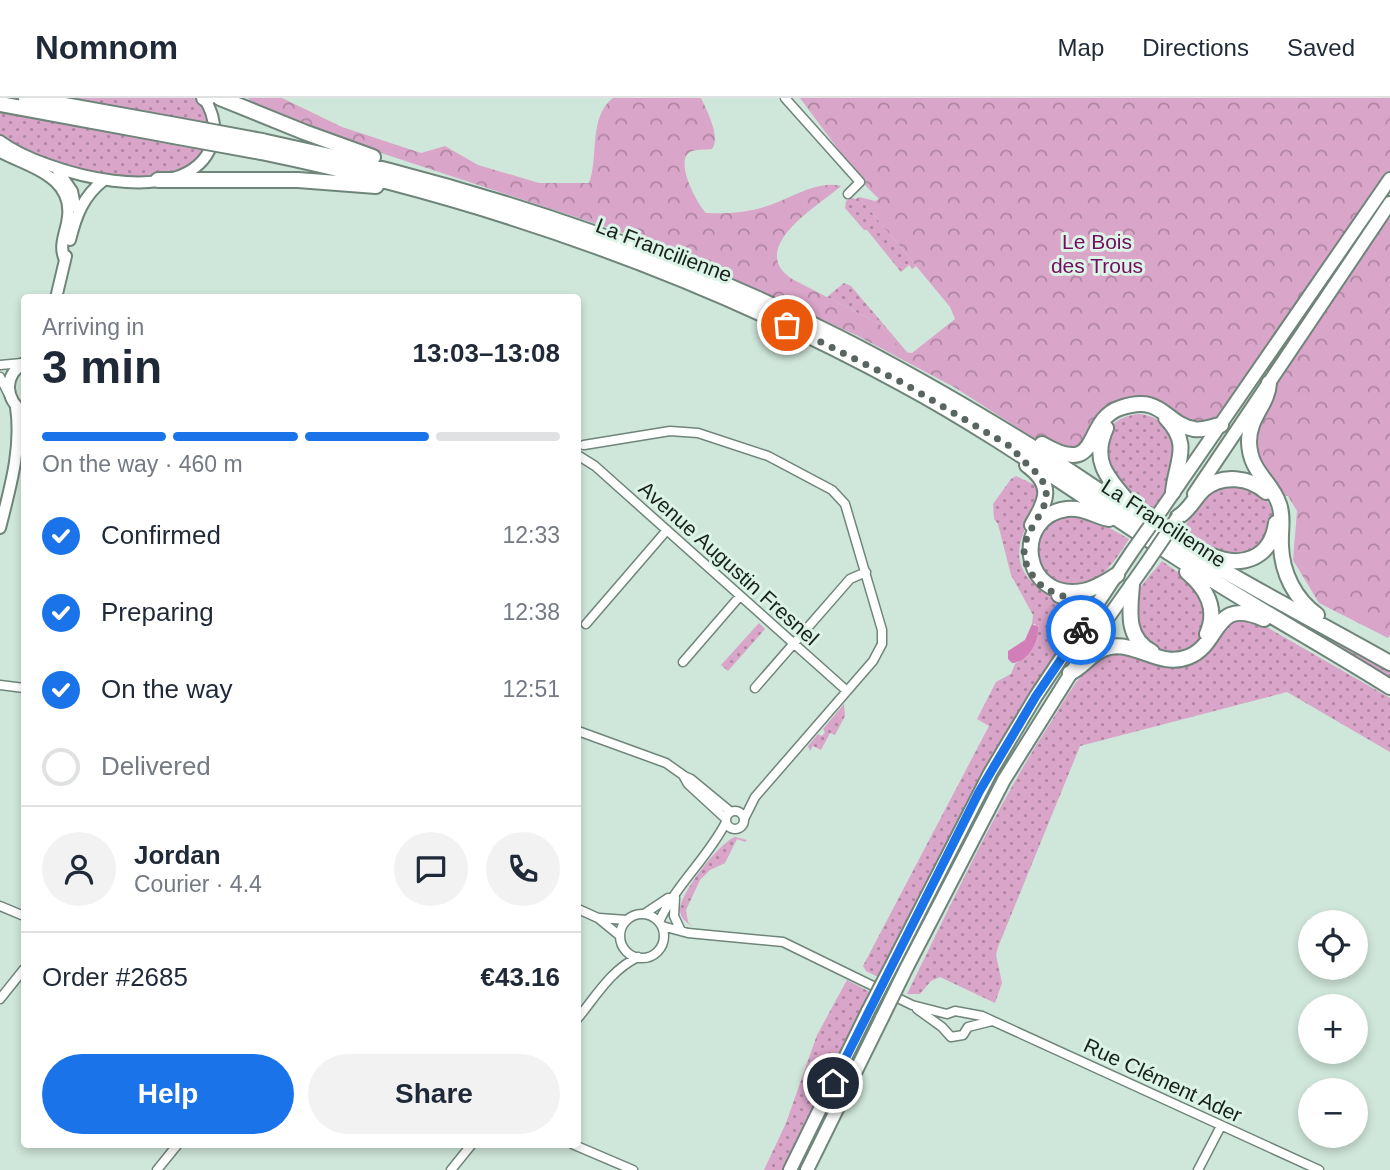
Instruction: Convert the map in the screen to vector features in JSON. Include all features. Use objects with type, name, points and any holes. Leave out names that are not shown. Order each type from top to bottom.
[{"type":"highway","name":"La Francilienne","points":[[26,98],[262,146],[482,207],[583,241],[730,299],[903,383],[1127,517],[1390,663]]},
{"type":"highway","points":[[220,98],[343,146],[466,184],[483,195]]},
{"type":"highway","name":"La Francilienne","points":[[0,104],[382,167],[483,195],[608,238],[735,288],[841,338],[991,422],[1127,517],[1176,558],[1390,687]]},
{"type":"highway","points":[[158,180],[310,180],[391,188],[404,185]]},
{"type":"highway","points":[[1269,383],[1268,394],[1254,415],[1249,440],[1251,453],[1259,475],[1277,496],[1281,507],[1281,547],[1288,578],[1298,597],[1324,619],[1332,630]]},
{"type":"highway","points":[[991,422],[1005,422],[1068,456],[1084,451],[1106,417],[1116,409],[1131,405],[1144,404],[1158,408],[1192,429],[1201,430],[1221,425]]},
{"type":"highway","points":[[1117,575],[1082,592],[1055,589],[1036,574],[1030,552],[1037,528],[1055,512],[1081,509],[1106,519],[1127,517],[1130,503],[1108,480],[1100,459],[1103,433],[1113,417],[1132,410],[1150,410],[1158,413],[1173,426],[1178,435],[1181,454],[1174,492]]},
{"type":"highway","points":[[1013,448],[1020,460],[1041,478],[1045,488],[1044,504],[1027,538],[1027,565],[1041,585],[1080,606],[1083,614],[1081,630]]},
{"type":"highway","points":[[1178,517],[1187,512],[1205,488],[1224,480],[1256,483],[1271,497],[1277,517],[1276,526],[1274,536],[1260,553],[1239,562],[1195,553]]},
{"type":"highway","points":[[1132,585],[1128,609],[1132,631],[1139,642],[1148,650],[1163,656],[1175,657],[1192,651],[1207,635],[1212,623],[1211,605],[1201,586],[1176,558]]},
{"type":"highway","points":[[1070,673],[1080,668],[1098,651],[1116,646],[1162,660],[1185,659],[1204,646],[1217,626],[1235,613],[1248,613],[1270,621],[1283,622]]},
{"type":"main road","points":[[790,1170],[990,773],[1036,696],[1147,530],[1390,179]]},
{"type":"main road","points":[[807,1170],[907,967],[1004,780],[1070,673],[1390,203]]},
{"type":"street","points":[[0,141],[29,158],[57,169],[104,180],[158,180],[174,177],[195,169],[209,152],[214,127],[205,98]]},
{"type":"street","points":[[786,98],[860,181],[848,194]]},
{"type":"street","points":[[0,152],[48,175],[56,181],[66,196],[69,208],[61,250],[65,260]]},
{"type":"street","points":[[57,169],[72,191],[76,215]]},
{"type":"street","points":[[57,294],[76,215],[91,190],[104,180]]},
{"type":"street","points":[[0,365],[21,363]]},
{"type":"street","points":[[9,393],[11,376],[21,366]]},
{"type":"street","points":[[0,377],[20,410],[16,460],[0,528]]},
{"type":"street","points":[[582,452],[597,442],[670,431],[688,431],[768,456],[839,496],[850,518],[881,622],[882,645],[877,656],[755,797],[729,816],[712,847],[660,905],[627,920],[598,918]]},
{"type":"street","points":[[16,460],[21,451]]},
{"type":"street","name":"Avenue Augustin Fresnel","points":[[582,452],[847,691]]},
{"type":"street","points":[[586,624],[667,530]]},
{"type":"street","points":[[755,688],[850,579],[866,572]]},
{"type":"street","points":[[683,662],[740,596]]},
{"type":"street","points":[[0,685],[21,688]]},
{"type":"street","points":[[581,732],[657,759],[691,779],[729,816],[729,827],[735,830]]},
{"type":"street","points":[[712,847],[742,827],[755,797]]},
{"type":"street","points":[[729,816],[741,813],[744,819]]},
{"type":"street","points":[[612,975],[638,957],[650,956],[663,943],[660,924],[677,888]]},
{"type":"street","points":[[677,888],[673,910],[685,932]]},
{"type":"street","points":[[0,906],[21,915]]},
{"type":"street","points":[[581,910],[598,918],[620,936],[623,947],[621,958],[612,975],[581,1014]]},
{"type":"street","points":[[643,914],[660,924]]},
{"type":"street","points":[[620,936],[627,920]]},
{"type":"street","name":"Rue Clément Ader","points":[[660,924],[685,932],[793,945],[912,1005],[942,1027]]},
{"type":"street","name":"Rue Clément Ader","points":[[663,943],[685,932]]},
{"type":"street","points":[[623,947],[638,957]]},
{"type":"street","points":[[0,999],[21,973]]},
{"type":"street","name":"Rue Clément Ader","points":[[912,1005],[947,1014],[955,1011],[978,1015],[1319,1170]]},
{"type":"street","points":[[947,1014],[942,1027],[948,1035],[956,1038],[963,1035],[968,1027],[967,1019],[962,1013]]},
{"type":"street","points":[[968,1027],[992,1021]]},
{"type":"street","points":[[1198,1170],[1221,1126]]},
{"type":"street","points":[[158,1170],[175,1148]]},
{"type":"street","points":[[451,1170],[469,1148]]},
{"type":"street","points":[[581,1148],[633,1170]]},
{"type":"green space","points":[[0,98],[195,98],[206,118],[204,148],[197,161],[179,171],[155,176],[127,177],[67,167],[16,146],[0,134]]},
{"type":"green space","name":"Le Bois des Trous","points":[[248,98],[282,98],[342,127],[421,153],[445,146],[478,165],[539,183],[589,183],[600,116],[613,98],[701,98],[712,124],[714,144],[712,149],[690,152],[684,164],[697,201],[706,213],[752,210],[813,188],[841,186],[803,216],[781,241],[777,254],[780,267],[792,279],[881,325],[903,352],[912,353],[955,319],[950,307],[859,197],[875,201],[879,199],[864,184],[800,98],[1390,98],[1390,171],[1211,426],[1201,430],[1158,408],[1116,409],[1084,451],[1049,448],[954,387],[856,335],[689,259],[615,230],[339,139],[253,104]]},
{"type":"green space","points":[[859,197],[916,266],[912,269],[909,265],[901,272],[845,208],[846,201]]},
{"type":"green space","points":[[1390,217],[1388,638],[1319,603],[1293,560],[1297,511],[1288,496],[1277,496],[1251,453],[1269,383]]},
{"type":"green space","points":[[844,283],[851,286],[907,352],[903,353],[881,325],[827,297]]},
{"type":"green space","points":[[1139,414],[1161,422],[1168,430],[1175,449],[1169,483],[1151,512],[1124,492],[1110,469],[1106,456],[1107,433],[1113,424]]},
{"type":"green space","points":[[1016,476],[1041,488],[1035,513],[1024,531],[1019,549],[1024,572],[1041,590],[1075,609],[1076,623],[979,778],[880,978],[866,971],[863,966],[989,726],[977,719],[996,682],[1011,674],[1015,664],[1025,657],[1034,645],[1038,633],[1035,624],[1032,624],[1033,615],[1011,575],[998,524],[994,519],[993,504]]},
{"type":"green space","points":[[1235,483],[1254,491],[1266,500],[1272,514],[1271,536],[1247,556],[1217,555],[1181,533],[1207,495]]},
{"type":"green space","points":[[1066,515],[1092,518],[1129,539],[1102,574],[1084,586],[1073,588],[1061,587],[1042,575],[1034,544],[1048,523]]},
{"type":"green space","points":[[1162,561],[1190,581],[1206,600],[1203,635],[1181,650],[1170,651],[1150,643],[1138,625],[1135,613],[1139,590]]},
{"type":"green space","points":[[1262,598],[1390,668],[1390,681],[1260,601]]},
{"type":"green space","points":[[1235,619],[1258,622],[1390,698],[1390,752],[1287,692],[1080,746],[998,947],[996,955],[1002,983],[995,1003],[940,977],[931,981],[920,994],[907,994],[1011,788],[1067,696],[1091,665],[1109,654],[1120,653],[1164,665],[1186,665],[1202,656],[1222,630]]},
{"type":"green space","points":[[759,623],[765,629],[728,671],[721,665]]},
{"type":"green space","points":[[844,704],[845,716],[835,735],[830,733],[821,750],[813,746],[810,751],[808,746],[818,734],[822,736],[825,732],[823,729]]},
{"type":"green space","points":[[735,837],[747,840],[745,842],[737,839],[725,863],[710,870],[700,880],[686,910],[688,922],[692,926],[684,920],[680,913],[686,892],[711,858]]},
{"type":"green space","points":[[847,980],[872,993],[784,1170],[764,1170],[786,1123],[817,1035]]},
{"type":"shaded area","points":[[1032,624],[1038,627],[1034,645],[1028,655],[1012,663],[1008,659],[1008,651],[1025,640]]},
{"type":"way so far","points":[[787,325],[903,383],[1013,448],[1020,460],[1041,478],[1046,496],[1027,538],[1027,565],[1032,576],[1041,585],[1080,606],[1083,614],[1081,630]]},
{"type":"route","points":[[833,1083],[969,810],[1036,696],[1081,630]]}]
